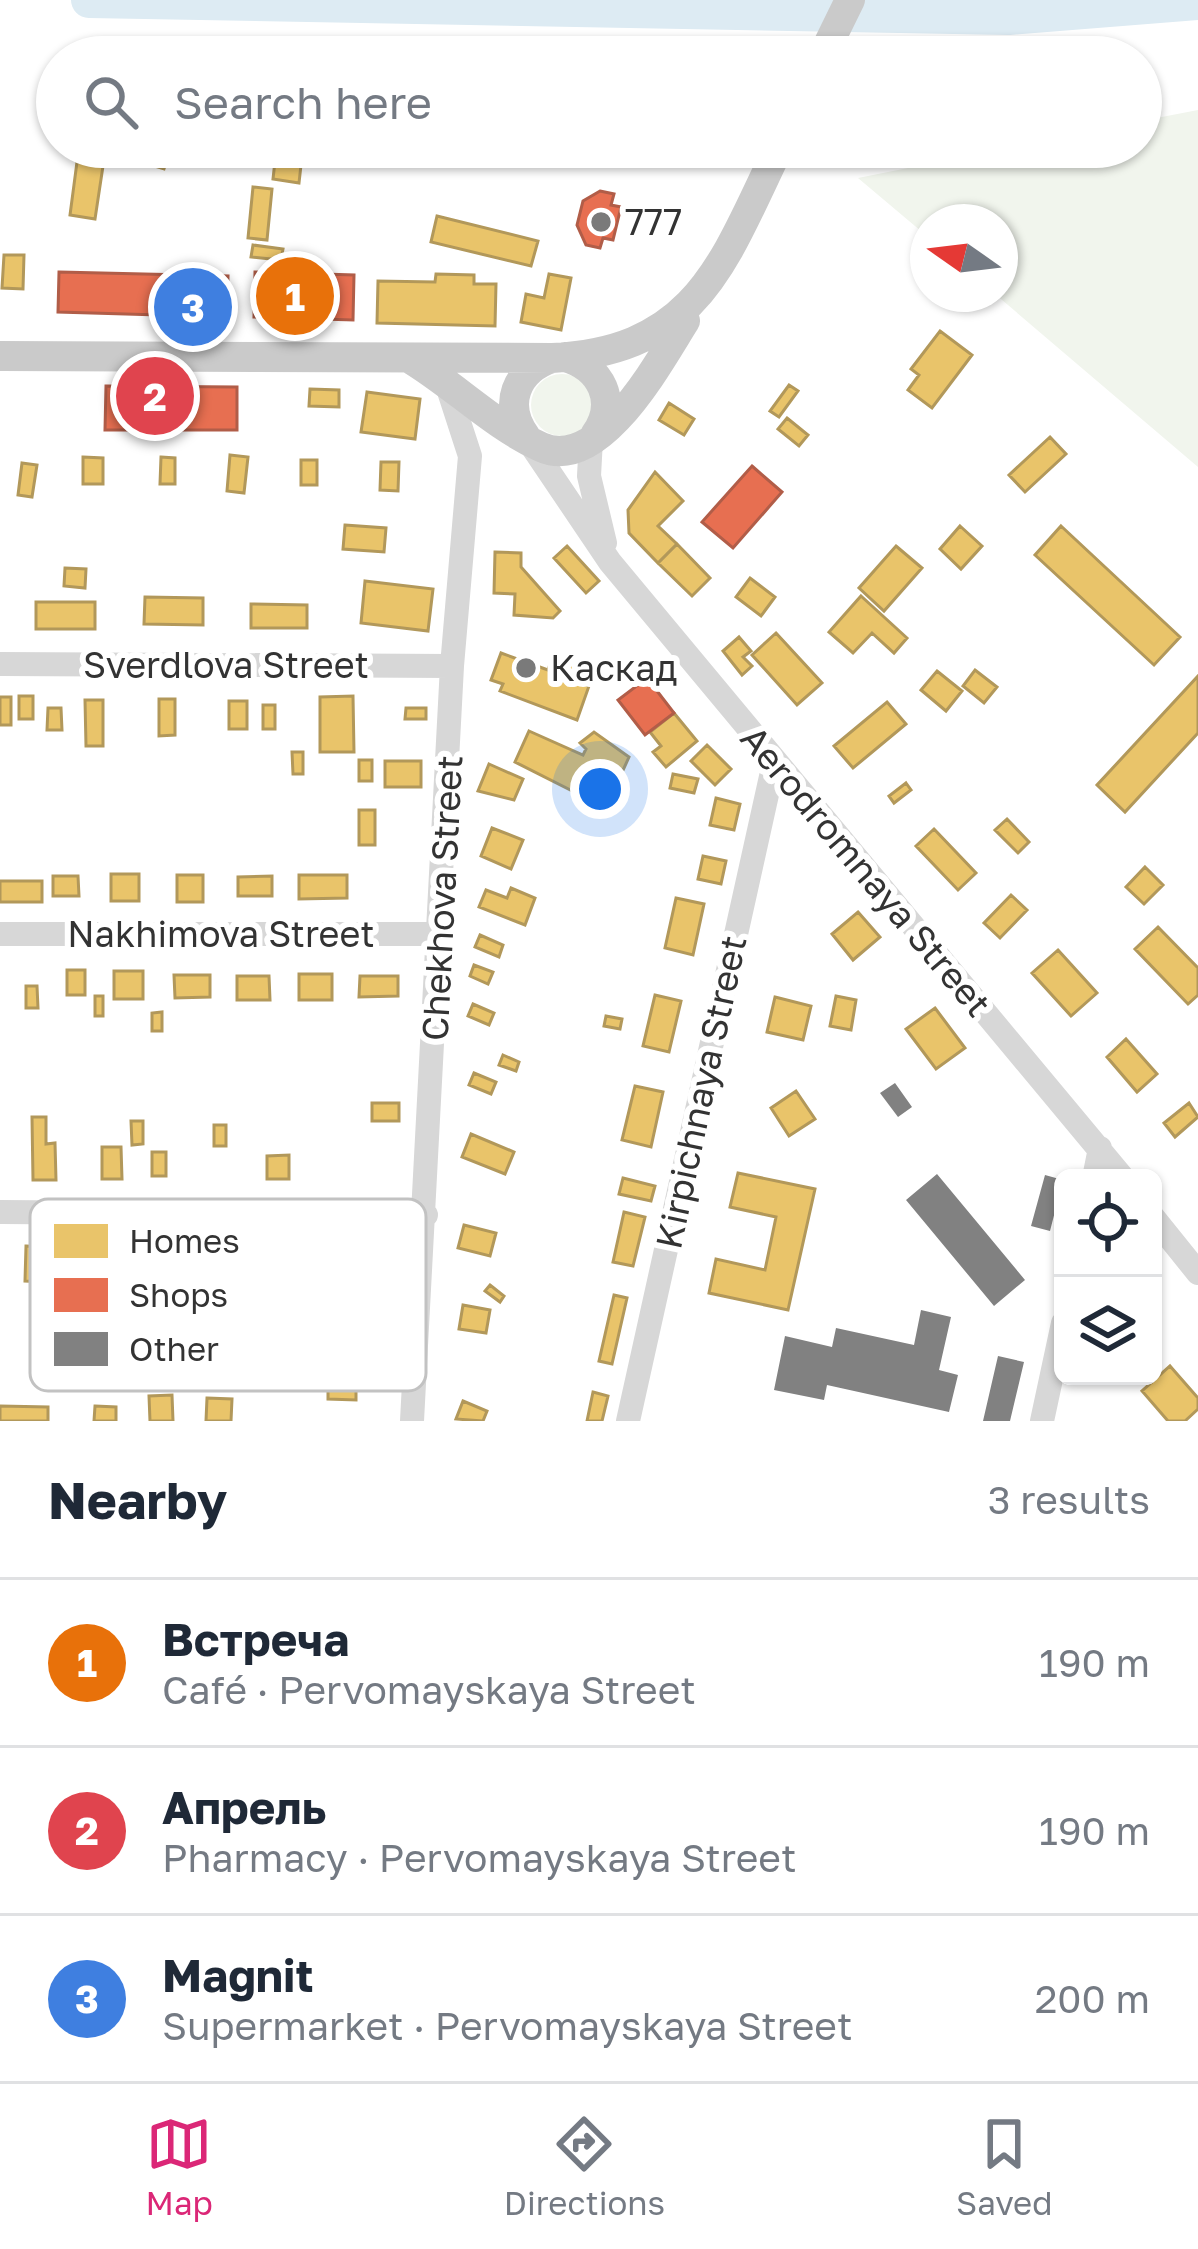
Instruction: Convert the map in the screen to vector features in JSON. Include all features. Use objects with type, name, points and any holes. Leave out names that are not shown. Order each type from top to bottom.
[{"type":"main road","points":[[832,36],[850,0]]},
{"type":"main road","points":[[404,355],[527,439],[566,451],[591,439],[637,397],[698,300],[768,168]]},
{"type":"main road","points":[[0,356],[558,357],[610,353],[640,343],[698,300]]},
{"type":"main road","points":[[527,439],[513,413],[517,384],[538,362],[558,357],[592,370],[602,383],[606,413],[591,439]]},
{"type":"street","name":"Chekhova Street","points":[[426,1215],[452,666],[470,455],[445,379]]},
{"type":"street","name":"Aerodromnaya Street","points":[[527,439],[610,562],[1116,1169]]},
{"type":"street","name":"Aerodromnaya Street","points":[[591,439],[589,476],[610,562]]},
{"type":"street","name":"Sverdlova Street","points":[[0,664],[452,666]]},
{"type":"street","name":"Kirpichnaya Street","points":[[628,1421],[774,763]]},
{"type":"street","name":"Nakhimova Street","points":[[0,934],[442,934]]},
{"type":"street","points":[[1096,1169],[1100,1148]]},
{"type":"street","points":[[0,1212],[30,1212]]},
{"type":"street","points":[[1162,1228],[1198,1273]]},
{"type":"street","points":[[1042,1421],[1054,1365]]},
{"type":"street","name":"Chekhova Street","points":[[412,1421],[414,1391]]},
{"type":"shaded area","points":[[1198,110],[1198,467],[1016,312],[1018,204],[910,204],[910,222],[858,178],[908,168],[1162,168],[1162,117]]},
{"type":"shaded area","points":[[562,374],[584,383],[593,405],[584,427],[562,436],[540,427],[531,405],[540,383]]},
{"type":"building: Homes","points":[[76,168],[103,168],[95,219],[70,215]]},
{"type":"building: Homes","points":[[274,168],[301,168],[299,183],[273,179]]},
{"type":"building: Homes","points":[[253,187],[272,189],[267,240],[248,238]]},
{"type":"building: Homes","points":[[437,216],[538,241],[531,266],[431,242]]},
{"type":"building: Homes","points":[[253,245],[283,249],[281,260],[251,257]]},
{"type":"building: Homes","points":[[4,255],[24,255],[23,289],[2,288]]},
{"type":"building: Homes","points":[[436,274],[474,275],[474,284],[496,284],[495,326],[377,323],[378,281],[435,282]]},
{"type":"building: Homes","points":[[549,274],[571,278],[561,330],[521,322],[526,294],[544,298]]},
{"type":"building: Homes","points":[[940,331],[972,355],[932,408],[908,390],[919,375],[911,369]]},
{"type":"building: Homes","points":[[789,385],[798,391],[779,417],[770,411]]},
{"type":"building: Homes","points":[[310,389],[339,390],[339,407],[309,406]]},
{"type":"building: Homes","points":[[367,392],[420,399],[415,439],[361,432]]},
{"type":"building: Homes","points":[[669,403],[694,419],[684,435],[659,420]]},
{"type":"building: Homes","points":[[787,418],[808,435],[799,446],[778,429]]},
{"type":"building: Homes","points":[[1050,437],[1066,454],[1025,492],[1009,475]]},
{"type":"building: Homes","points":[[230,455],[248,457],[244,493],[227,491]]},
{"type":"building: Homes","points":[[83,457],[103,458],[103,484],[83,484]]},
{"type":"building: Homes","points":[[161,457],[175,458],[175,484],[160,484]]},
{"type":"building: Homes","points":[[301,460],[317,460],[317,485],[301,485]]},
{"type":"building: Homes","points":[[381,462],[399,462],[398,491],[380,490]]},
{"type":"building: Homes","points":[[22,463],[37,465],[32,497],[18,495]]},
{"type":"building: Homes","points":[[655,472],[683,501],[658,526],[677,544],[658,563],[629,533],[628,510]]},
{"type":"building: Homes","points":[[345,525],[386,528],[384,552],[343,549]]},
{"type":"building: Homes","points":[[960,526],[982,546],[961,569],[940,549]]},
{"type":"building: Homes","points":[[1061,526],[1180,637],[1154,665],[1035,555]]},
{"type":"building: Homes","points":[[677,544],[710,578],[692,596],[658,563]]},
{"type":"building: Homes","points":[[567,546],[599,581],[586,593],[554,558]]},
{"type":"building: Homes","points":[[896,546],[922,568],[884,611],[859,588]]},
{"type":"building: Homes","points":[[495,552],[521,553],[521,567],[560,611],[553,618],[514,615],[515,594],[494,593]]},
{"type":"building: Homes","points":[[65,568],[86,569],[85,588],[64,586]]},
{"type":"building: Homes","points":[[750,578],[775,597],[761,616],[736,597]]},
{"type":"building: Homes","points":[[365,581],[433,589],[428,631],[361,623]]},
{"type":"building: Homes","points":[[861,596],[907,638],[894,653],[872,633],[853,653],[829,632]]},
{"type":"building: Homes","points":[[145,597],[203,598],[203,625],[144,624]]},
{"type":"building: Homes","points":[[36,602],[95,602],[95,629],[36,629]]},
{"type":"building: Homes","points":[[251,604],[307,605],[307,628],[251,628]]},
{"type":"building: Homes","points":[[776,633],[822,683],[797,705],[752,655]]},
{"type":"building: Homes","points":[[739,637],[751,651],[743,657],[752,666],[742,675],[723,651]]},
{"type":"building: Homes","points":[[501,653],[548,670],[553,655],[584,667],[578,682],[589,686],[577,720],[500,691],[503,684],[491,680]]},
{"type":"building: Homes","points":[[975,670],[997,687],[984,703],[963,686]]},
{"type":"building: Homes","points":[[937,671],[962,691],[946,711],[921,690]]},
{"type":"building: Homes","points":[[1198,676],[1198,733],[1125,812],[1097,785]]},
{"type":"building: Homes","points":[[19,696],[33,696],[33,719],[19,719]]},
{"type":"building: Homes","points":[[353,696],[354,752],[320,752],[320,697]]},
{"type":"building: Homes","points":[[0,697],[11,697],[11,725],[0,725]]},
{"type":"building: Homes","points":[[159,699],[175,699],[175,735],[159,736]]},
{"type":"building: Homes","points":[[85,700],[103,700],[103,746],[86,746]]},
{"type":"building: Homes","points":[[229,701],[247,701],[247,729],[229,729]]},
{"type":"building: Homes","points":[[887,702],[906,724],[853,768],[834,746]]},
{"type":"building: Homes","points":[[263,705],[275,705],[275,729],[263,729]]},
{"type":"building: Homes","points":[[48,708],[61,708],[62,730],[47,730]]},
{"type":"building: Homes","points":[[406,708],[426,708],[426,719],[405,719]]},
{"type":"building: Homes","points":[[674,713],[697,741],[666,767],[653,752],[661,746],[650,732]]},
{"type":"building: Homes","points":[[529,731],[583,755],[586,749],[580,743],[594,732],[629,757],[606,808],[515,762]]},
{"type":"building: Homes","points":[[707,745],[731,769],[715,785],[691,761]]},
{"type":"building: Homes","points":[[292,752],[303,752],[303,774],[293,774]]},
{"type":"building: Homes","points":[[359,760],[372,760],[372,781],[359,781]]},
{"type":"building: Homes","points":[[385,761],[421,761],[421,787],[385,787]]},
{"type":"building: Homes","points":[[489,764],[523,779],[514,800],[478,791]]},
{"type":"building: Homes","points":[[673,774],[698,779],[694,793],[670,788]]},
{"type":"building: Homes","points":[[906,783],[911,790],[894,803],[889,796]]},
{"type":"building: Homes","points":[[716,798],[740,804],[734,830],[710,825]]},
{"type":"building: Homes","points":[[359,810],[375,810],[375,845],[359,845]]},
{"type":"building: Homes","points":[[1007,819],[1029,842],[1018,853],[995,830]]},
{"type":"building: Homes","points":[[492,828],[523,840],[511,869],[481,856]]},
{"type":"building: Homes","points":[[934,829],[976,873],[958,890],[916,846]]},
{"type":"building: Homes","points":[[703,856],[726,861],[721,884],[698,879]]},
{"type":"building: Homes","points":[[1145,867],[1163,885],[1144,904],[1126,887]]},
{"type":"building: Homes","points":[[111,874],[139,874],[139,901],[111,901]]},
{"type":"building: Homes","points":[[177,875],[203,875],[203,902],[177,902]]},
{"type":"building: Homes","points":[[299,875],[347,875],[347,898],[299,899]]},
{"type":"building: Homes","points":[[53,876],[78,876],[79,896],[53,896]]},
{"type":"building: Homes","points":[[272,876],[272,896],[238,896],[238,877]]},
{"type":"building: Homes","points":[[0,881],[42,881],[42,902],[0,902]]},
{"type":"building: Homes","points":[[511,888],[535,898],[525,925],[479,907],[486,890],[507,898]]},
{"type":"building: Homes","points":[[1011,895],[1027,910],[1000,938],[984,923]]},
{"type":"building: Homes","points":[[676,898],[704,904],[693,955],[665,948]]},
{"type":"building: Homes","points":[[858,912],[880,937],[853,960],[832,934]]},
{"type":"building: Homes","points":[[1158,927],[1198,968],[1198,995],[1188,1004],[1135,949]]},
{"type":"building: Homes","points":[[480,935],[503,945],[499,957],[475,947]]},
{"type":"building: Homes","points":[[1058,950],[1097,993],[1071,1016],[1032,973]]},
{"type":"building: Homes","points":[[474,965],[493,972],[488,984],[470,976]]},
{"type":"building: Homes","points":[[67,970],[85,970],[85,995],[67,995]]},
{"type":"building: Homes","points":[[114,971],[143,971],[143,999],[114,999]]},
{"type":"building: Homes","points":[[299,974],[332,974],[332,1000],[299,1000]]},
{"type":"building: Homes","points":[[174,975],[210,975],[210,997],[175,998]]},
{"type":"building: Homes","points":[[237,976],[269,976],[270,1000],[237,1000]]},
{"type":"building: Homes","points":[[360,976],[398,976],[398,996],[359,997]]},
{"type":"building: Homes","points":[[26,986],[37,986],[38,1008],[26,1008]]},
{"type":"building: Homes","points":[[655,995],[681,1001],[669,1052],[643,1046]]},
{"type":"building: Homes","points":[[95,996],[103,996],[103,1016],[95,1016]]},
{"type":"building: Homes","points":[[836,996],[856,1000],[851,1030],[830,1026]]},
{"type":"building: Homes","points":[[775,997],[811,1006],[803,1040],[767,1032]]},
{"type":"building: Homes","points":[[473,1004],[494,1013],[489,1025],[468,1016]]},
{"type":"building: Homes","points":[[935,1008],[965,1048],[936,1069],[906,1029]]},
{"type":"building: Homes","points":[[162,1012],[162,1031],[152,1031],[152,1013]]},
{"type":"building: Homes","points":[[606,1016],[622,1019],[620,1029],[604,1026]]},
{"type":"building: Homes","points":[[1126,1039],[1157,1074],[1137,1092],[1107,1057]]},
{"type":"building: Homes","points":[[503,1055],[519,1062],[516,1071],[499,1065]]},
{"type":"building: Homes","points":[[474,1073],[496,1082],[491,1094],[469,1085]]},
{"type":"building: Homes","points":[[635,1086],[663,1092],[651,1147],[622,1140]]},
{"type":"building: Homes","points":[[796,1091],[815,1119],[789,1136],[771,1108]]},
{"type":"building: Homes","points":[[372,1103],[399,1103],[399,1121],[372,1121]]},
{"type":"building: Homes","points":[[1189,1103],[1198,1117],[1175,1137],[1164,1123]]},
{"type":"building: Homes","points":[[32,1117],[46,1117],[46,1144],[55,1143],[56,1180],[33,1180]]},
{"type":"building: Homes","points":[[131,1121],[143,1121],[143,1144],[132,1145]]},
{"type":"building: Homes","points":[[214,1125],[226,1125],[226,1146],[214,1146]]},
{"type":"building: Homes","points":[[471,1134],[514,1152],[505,1174],[462,1157]]},
{"type":"building: Homes","points":[[102,1147],[121,1147],[122,1179],[102,1179]]},
{"type":"building: Homes","points":[[152,1152],[166,1152],[166,1176],[152,1176]]},
{"type":"building: Homes","points":[[289,1155],[289,1179],[267,1179],[267,1156]]},
{"type":"building: Homes","points":[[738,1173],[815,1189],[788,1310],[709,1293],[716,1259],[765,1270],[776,1217],[730,1207]]},
{"type":"building: Homes","points":[[623,1178],[655,1186],[651,1201],[619,1194]]},
{"type":"building: Homes","points":[[624,1212],[645,1217],[633,1266],[613,1262]]},
{"type":"building: Homes","points":[[464,1225],[496,1233],[490,1256],[458,1248]]},
{"type":"building: Homes","points":[[26,1246],[30,1246],[30,1281],[25,1281]]},
{"type":"building: Homes","points":[[490,1285],[504,1296],[500,1302],[485,1291]]},
{"type":"building: Homes","points":[[614,1295],[627,1298],[612,1364],[599,1361]]},
{"type":"building: Homes","points":[[463,1305],[490,1310],[486,1333],[459,1329]]},
{"type":"building: Homes","points":[[1170,1366],[1198,1398],[1198,1409],[1185,1421],[1168,1421],[1142,1391],[1149,1385],[1162,1385],[1162,1373]]},
{"type":"building: Homes","points":[[328,1391],[356,1391],[356,1400],[328,1399]]},
{"type":"building: Homes","points":[[593,1392],[608,1396],[602,1421],[587,1421]]},
{"type":"building: Homes","points":[[172,1395],[173,1421],[150,1421],[149,1396]]},
{"type":"building: Homes","points":[[207,1398],[232,1399],[231,1421],[206,1421]]},
{"type":"building: Homes","points":[[463,1401],[487,1411],[483,1421],[456,1419]]},
{"type":"building: Homes","points":[[0,1406],[48,1407],[48,1421],[0,1421]]},
{"type":"building: Homes","points":[[95,1406],[116,1407],[116,1421],[94,1421]]},
{"type":"building: Shops","points":[[600,191],[614,194],[611,205],[621,207],[613,240],[603,238],[600,248],[586,245],[577,225],[583,201]]},
{"type":"building: Shops","points":[[59,272],[228,276],[227,317],[58,312]]},
{"type":"building: Shops","points":[[255,272],[354,275],[353,320],[254,317]]},
{"type":"building: Shops","points":[[106,386],[237,387],[237,430],[105,430]]},
{"type":"building: Shops","points":[[752,466],[782,492],[733,548],[702,522]]},
{"type":"building: Shops","points":[[647,678],[674,713],[645,735],[618,700]]},
{"type":"building: Other","points":[[895,1083],[912,1107],[898,1117],[880,1093]]},
{"type":"building: Other","points":[[937,1174],[1025,1280],[994,1306],[906,1200]]},
{"type":"building: Other","points":[[1045,1175],[1054,1178],[1050,1231],[1031,1226]]},
{"type":"building: Other","points":[[921,1310],[951,1317],[939,1370],[958,1375],[949,1412],[827,1385],[824,1400],[774,1390],[785,1336],[832,1347],[836,1328],[914,1345]]},
{"type":"building: Other","points":[[998,1356],[1024,1362],[1010,1421],[983,1421]]},
{"type":"waterway","points":[[89,0],[1009,17],[1198,2]]},
{"type":"place","name":"777","points":[[601,222]]},
{"type":"place","name":"Встреча","points":[[295,296]]},
{"type":"place","name":"Magnit","points":[[193,307]]},
{"type":"place","name":"Апрель","points":[[155,396]]},
{"type":"place","name":"Каскад","points":[[526,668]]}]
